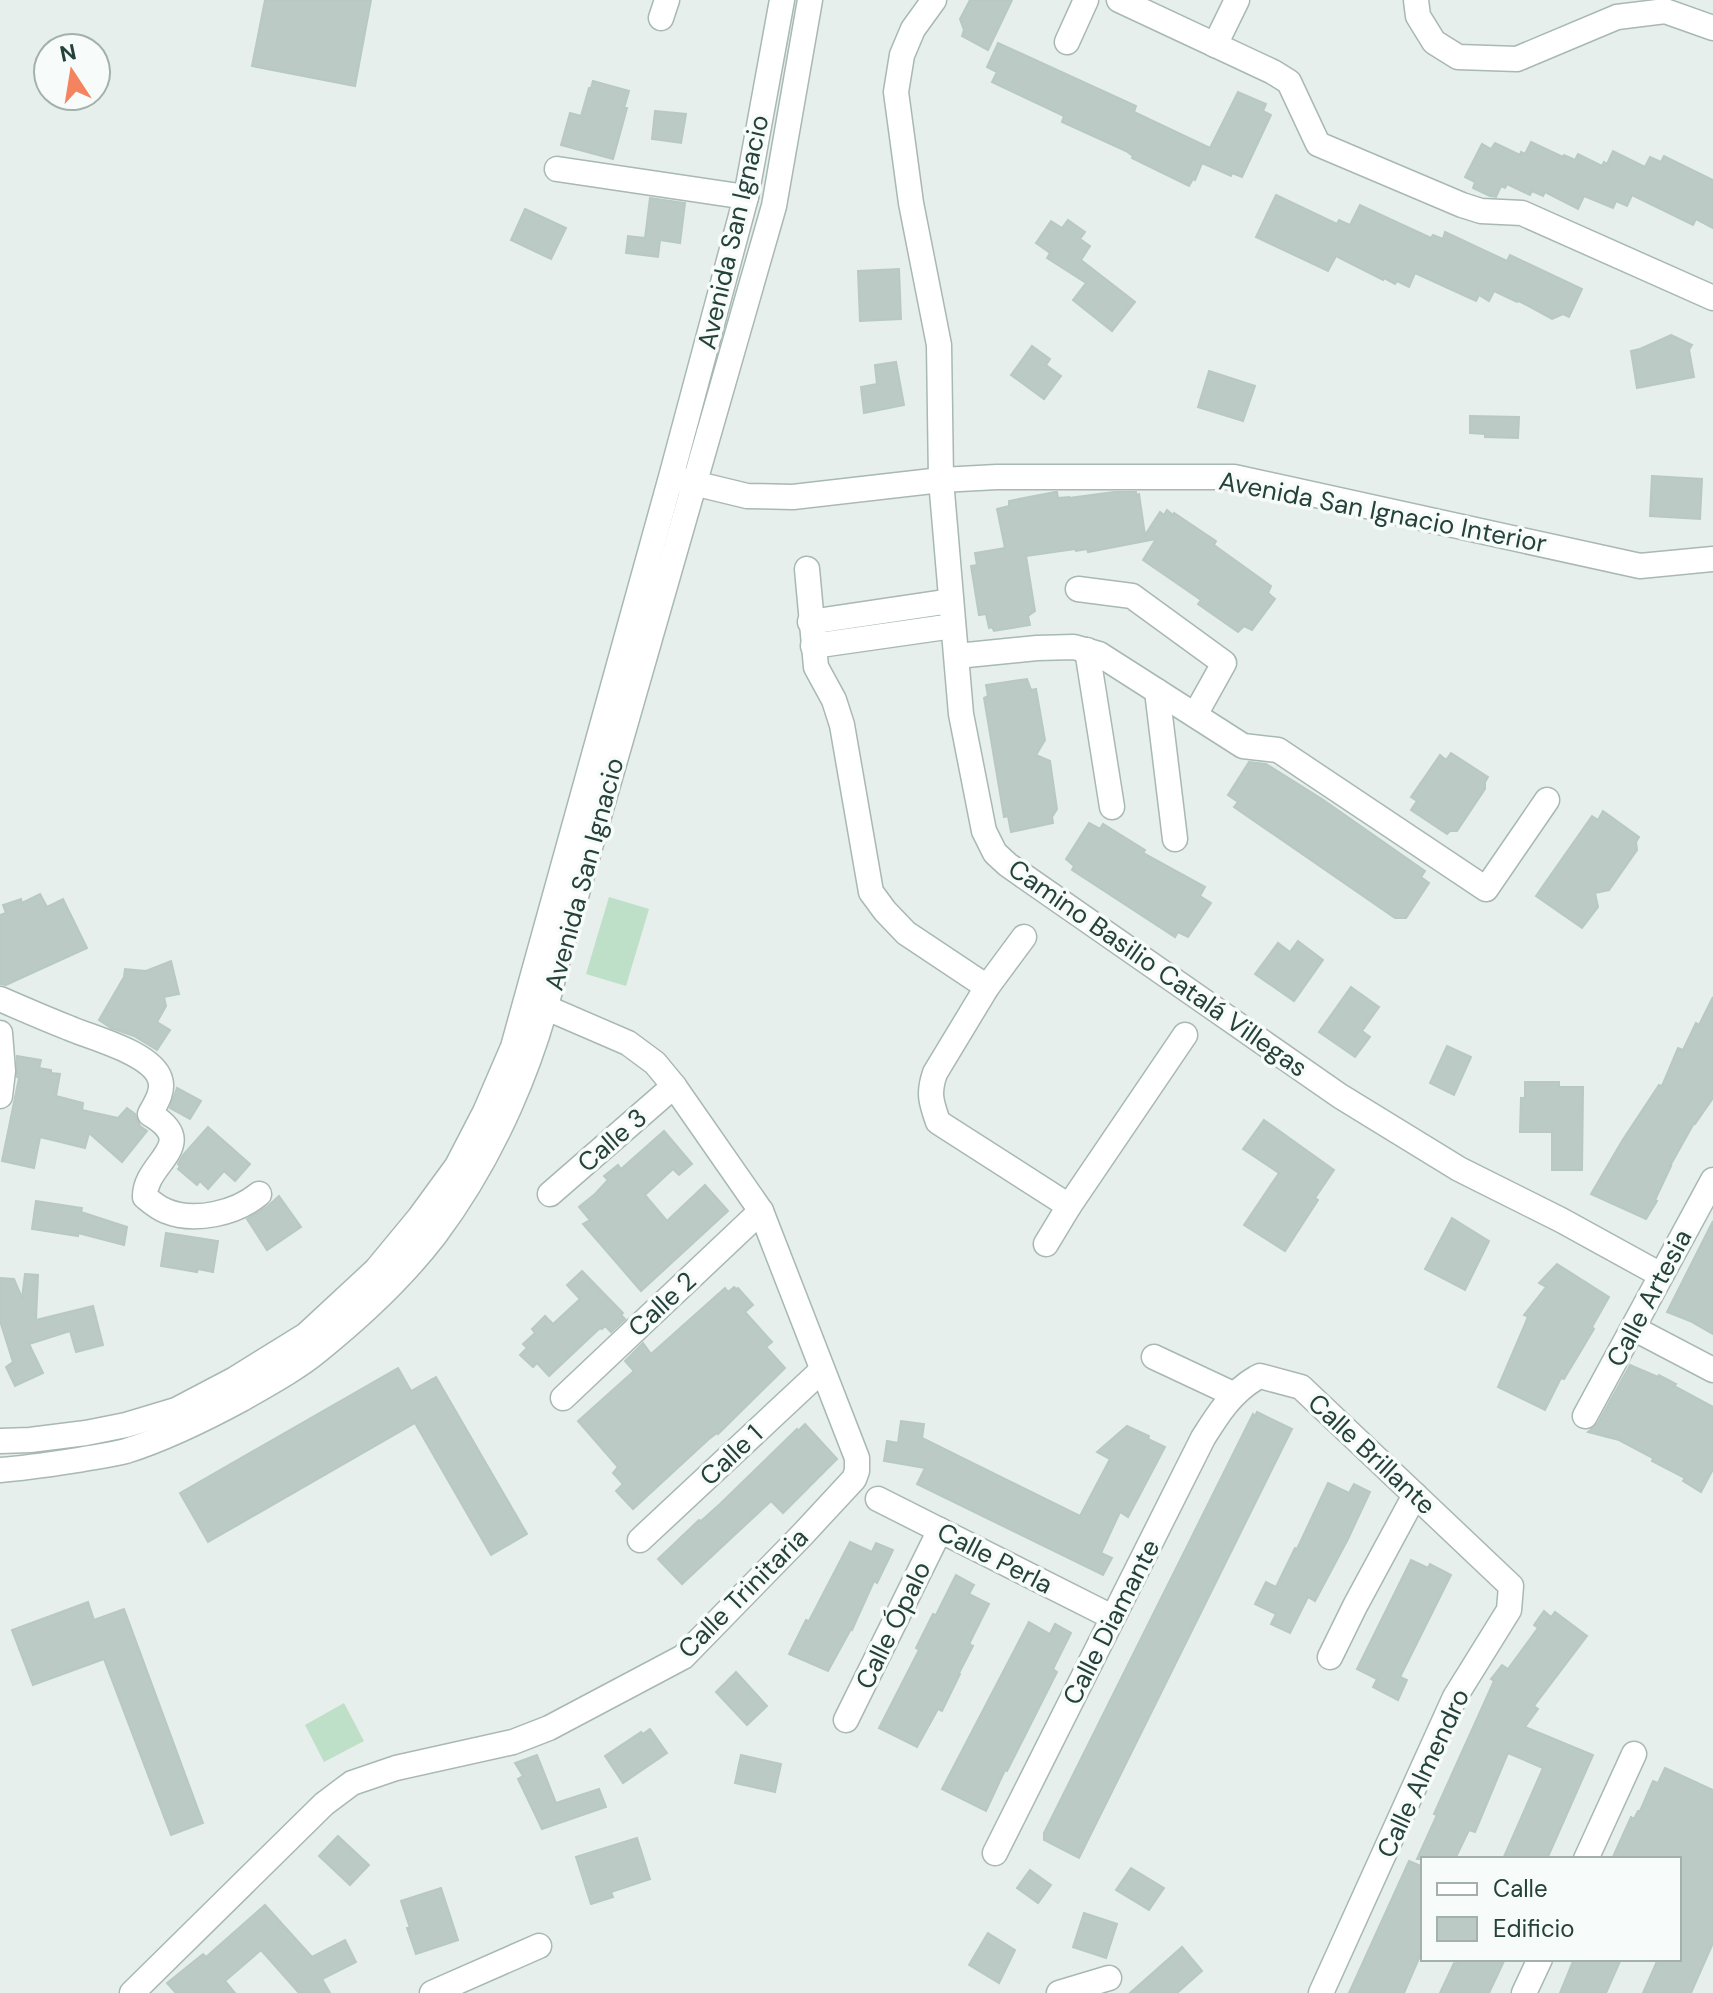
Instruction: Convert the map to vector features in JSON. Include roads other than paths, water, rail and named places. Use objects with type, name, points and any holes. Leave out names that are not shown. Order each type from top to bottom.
[{"type":"street","name":"Avenida San Ignacio","points":[[0,1470],[124,1452],[213,1415],[317,1352],[389,1288],[435,1235],[470,1182],[499,1128],[547,1008],[683,480],[746,197],[782,0]]},
{"type":"street","name":"Avenida San Ignacio","points":[[0,1441],[86,1433],[126,1425],[176,1410],[235,1379],[306,1335],[376,1270],[457,1166],[513,1047],[683,480],[774,206],[810,0]]},
{"type":"street","name":"Camino Basilio Catalá Villegas","points":[[934,0],[913,29],[902,55],[896,92],[911,203],[939,345],[941,480],[961,714],[984,831],[995,853],[1340,1096],[1459,1169],[1661,1275]]},
{"type":"street","points":[[1067,42],[1086,0]]},
{"type":"street","points":[[1119,0],[1289,82],[1318,144],[1462,205],[1481,211],[1522,213],[1713,298]]},
{"type":"street","points":[[1215,45],[1237,0]]},
{"type":"street","points":[[1416,0],[1418,16],[1434,42],[1458,57],[1517,59],[1617,17],[1653,12],[1665,11],[1713,28]]},
{"type":"street","points":[[557,169],[746,197]]},
{"type":"street","name":"Avenida San Ignacio Interior","points":[[683,480],[747,496],[793,497],[941,480],[1234,477],[1640,566],[1713,559]]},
{"type":"street","points":[[807,569],[816,667],[834,700],[842,725],[871,892],[906,933],[987,987]]},
{"type":"street","points":[[1078,589],[1132,596],[1224,663],[1195,715]]},
{"type":"street","points":[[812,634],[951,601]]},
{"type":"street","points":[[812,634],[953,626]]},
{"type":"street","points":[[957,656],[1074,647],[1099,654],[1243,746],[1278,750],[1486,889],[1547,800]]},
{"type":"street","points":[[1087,650],[1112,807]]},
{"type":"street","points":[[1157,691],[1175,839]]},
{"type":"street","points":[[1024,937],[987,987],[935,1073],[929,1089],[938,1122],[1069,1206]]},
{"type":"street","points":[[0,999],[120,1047],[154,1069],[161,1080],[161,1093],[150,1114],[168,1127],[173,1136],[162,1163],[145,1187],[145,1197],[169,1213],[188,1215],[230,1211],[247,1204],[259,1194]]},
{"type":"street","name":"Calle Trinitaria","points":[[132,1993],[324,1804],[352,1783],[396,1768],[513,1742],[549,1728],[683,1657],[854,1479],[857,1458],[761,1211],[655,1063],[628,1043],[547,1008]]},
{"type":"street","points":[[0,1033],[3,1071],[0,1096]]},
{"type":"street","points":[[1046,1244],[1185,1035]]},
{"type":"street","name":"Calle 3","points":[[550,1194],[674,1086]]},
{"type":"street","name":"Calle Artesia","points":[[1585,1416],[1713,1180]]},
{"type":"street","name":"Calle 2","points":[[563,1398],[761,1211]]},
{"type":"street","points":[[1633,1328],[1713,1370]]},
{"type":"street","points":[[1154,1357],[1239,1390]]},
{"type":"street","name":"Calle 1","points":[[640,1540],[822,1370]]},
{"type":"street","name":"Calle Brillante","points":[[1239,1390],[1260,1376],[1301,1387],[1487,1563]]},
{"type":"street","name":"Calle Diamante","points":[[995,1853],[1203,1438],[1239,1390]]},
{"type":"street","points":[[1330,1657],[1415,1495]]},
{"type":"street","name":"Calle Perla","points":[[878,1499],[1112,1617]]},
{"type":"street","name":"Calle Ópalo","points":[[846,1720],[940,1530]]},
{"type":"street","name":"Calle Almendro","points":[[1321,1993],[1455,1697],[1509,1610],[1511,1586],[1487,1563]]},
{"type":"street","points":[[1587,1857],[1634,1754]]},
{"type":"street","points":[[433,1993],[539,1946]]},
{"type":"street","points":[[1524,1993],[1539,1961]]},
{"type":"street","points":[[1059,1993],[1109,1978]]}]
